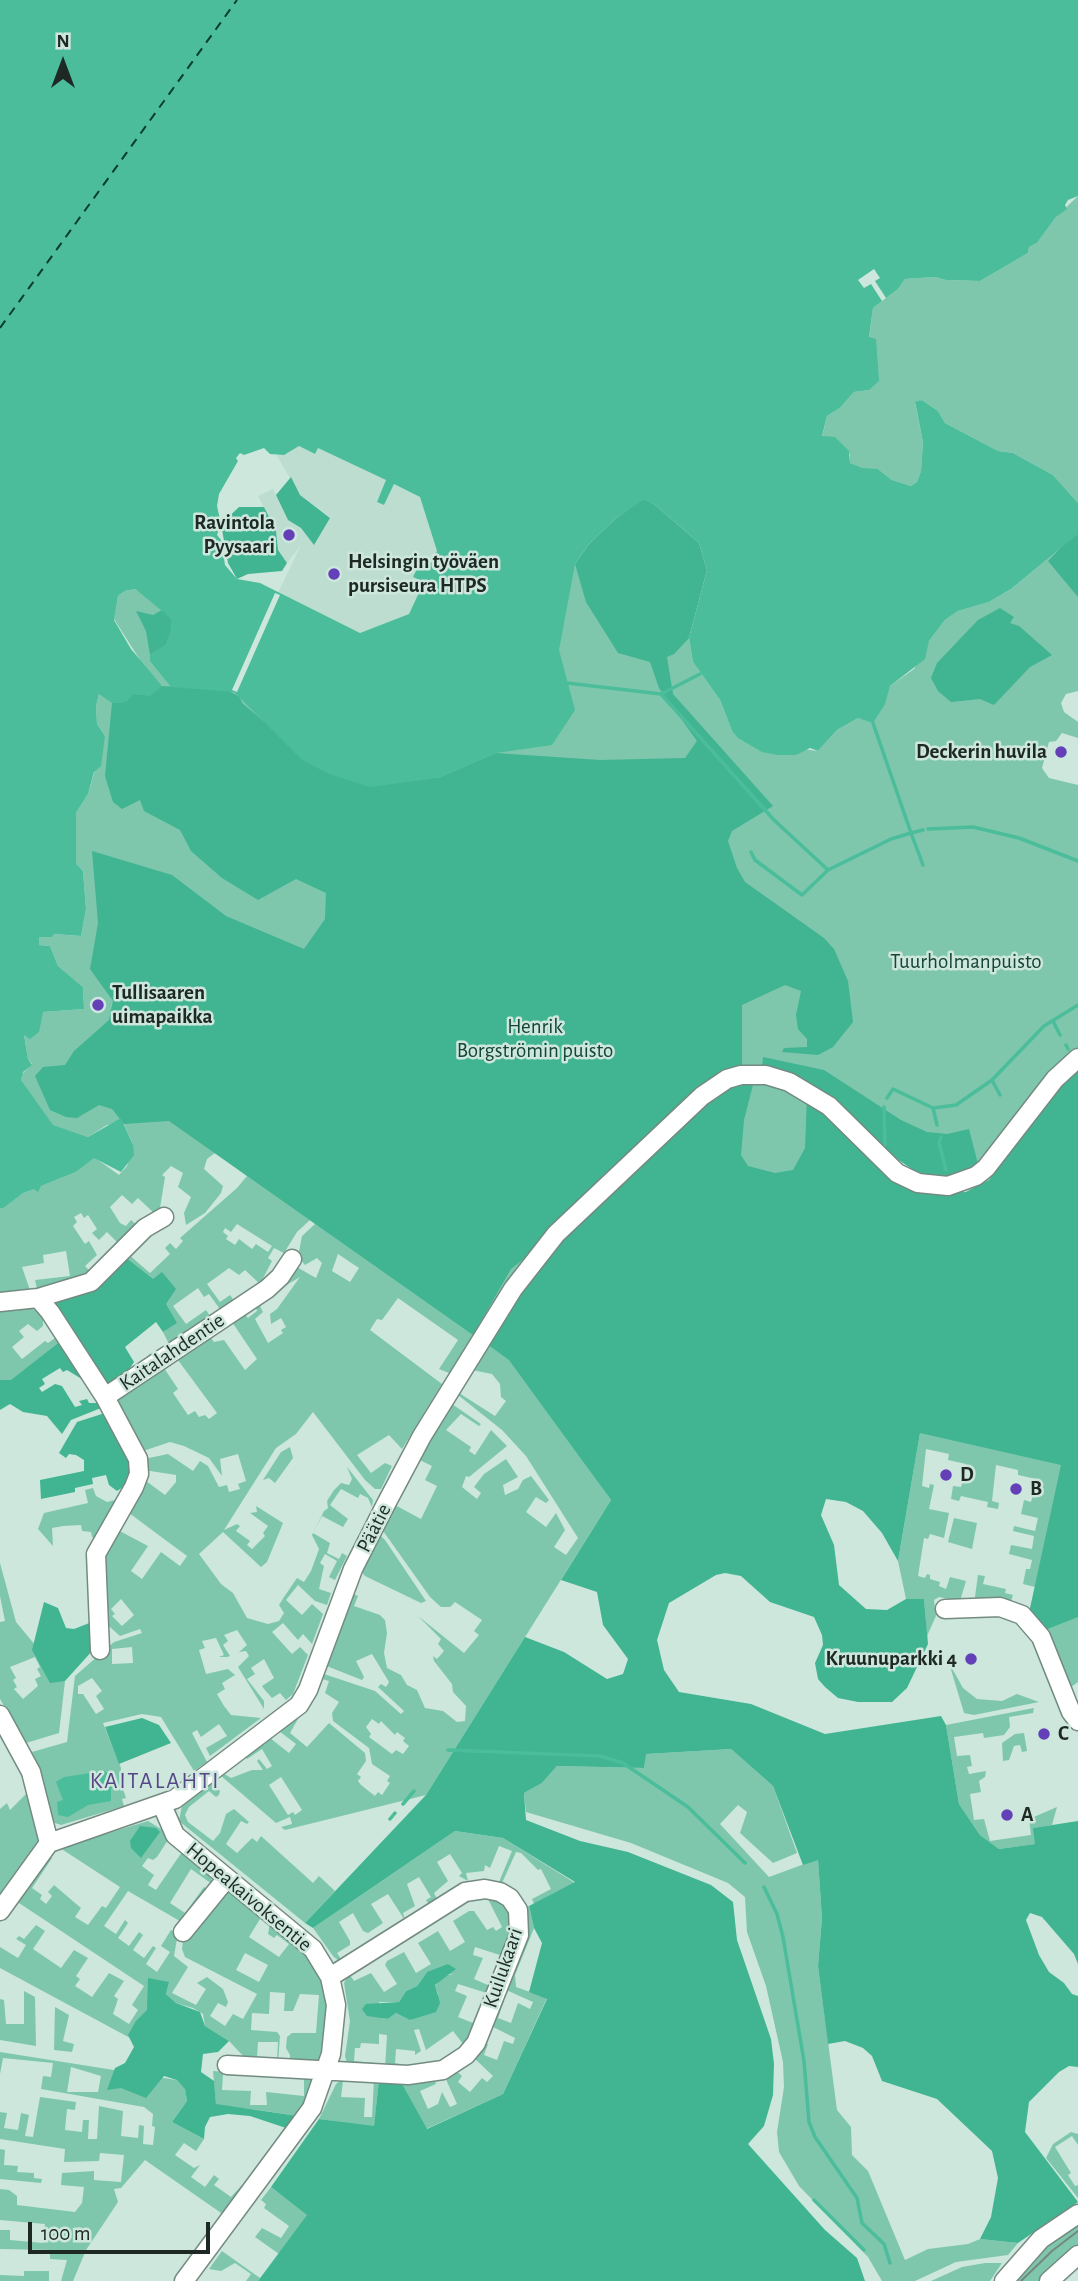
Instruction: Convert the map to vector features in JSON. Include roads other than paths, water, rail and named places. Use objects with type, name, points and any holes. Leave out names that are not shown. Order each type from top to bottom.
[{"type":"street","name":"Päätie","points":[[49,1843],[162,1805],[209,1774],[299,1705],[309,1690],[353,1569],[395,1486],[422,1436],[518,1282],[556,1234],[717,1085],[741,1075],[754,1074],[789,1082],[830,1106],[897,1172],[918,1183],[948,1186],[976,1176],[986,1168],[1055,1079],[1078,1058]]},
{"type":"street","points":[[0,1302],[37,1298],[92,1282],[145,1228],[164,1217]]},
{"type":"street","name":"Kaitalahdentie","points":[[37,1298],[50,1312],[105,1397],[267,1289],[280,1277],[292,1259]]},
{"type":"street","points":[[100,1650],[96,1554],[134,1487],[139,1468],[138,1459],[105,1397]]},
{"type":"street","points":[[945,1609],[1000,1607],[1022,1615],[1041,1637],[1071,1712],[1078,1721]]},
{"type":"street","points":[[0,1715],[31,1772],[49,1843],[0,1911]]},
{"type":"street","name":"Hopeakaivoksentie","points":[[162,1805],[174,1835],[306,1941],[330,1977],[337,2018],[326,2070],[312,2108],[184,2281]]},
{"type":"street","points":[[183,1932],[228,1878]]},
{"type":"street","name":"Kuilukaari","points":[[228,2065],[426,2075],[443,2070],[466,2055],[476,2043],[519,1935],[517,1910],[510,1898],[500,1892],[485,1889],[465,1892],[330,1977]]},
{"type":"street","points":[[1004,2281],[1041,2239],[1078,2214]]},
{"type":"street","points":[[1049,2281],[1078,2255]]},
{"type":"waterway","points":[[661,694],[700,674]]},
{"type":"waterway","points":[[567,683],[661,694],[774,820],[828,870]]},
{"type":"waterway","points":[[873,723],[911,833],[923,830]]},
{"type":"waterway","points":[[928,829],[973,827],[1019,838],[1078,861]]},
{"type":"waterway","points":[[751,852],[755,860],[802,895],[828,870],[891,839],[911,833],[923,865]]},
{"type":"waterway","points":[[887,1098],[893,1089],[933,1108],[956,1105],[992,1080],[1044,1026],[1078,1005]]},
{"type":"waterway","points":[[1053,1021],[1060,1035]]},
{"type":"waterway","points":[[1066,1045],[1068,1049]]},
{"type":"waterway","points":[[992,1080],[1000,1095]]},
{"type":"waterway","points":[[884,1107],[885,1145]]},
{"type":"waterway","points":[[933,1108],[937,1125]]},
{"type":"waterway","points":[[941,1137],[939,1143],[946,1170]]},
{"type":"waterway","points":[[448,1750],[600,1756],[623,1763],[688,1807],[745,1863]]},
{"type":"waterway","points":[[403,1804],[414,1791]]},
{"type":"waterway","points":[[390,1819],[395,1813]]},
{"type":"waterway","points":[[764,1887],[777,1914],[783,1937],[804,2061],[809,2122],[815,2137],[857,2198],[862,2223],[884,2244],[890,2263]]},
{"type":"waterway","points":[[814,2200],[864,2250]]},
{"type":"tram line","points":[[1021,2281],[1052,2251],[1078,2231]]},
{"type":"place","name":"Ravintola Pyysaari","points":[[289,535]]},
{"type":"place","name":"Helsingin työväen pursiseura HTPS","points":[[334,574]]},
{"type":"place","name":"Deckerin huvila","points":[[1061,752]]},
{"type":"place","name":"Tullisaaren uimapaikka","points":[[98,1005]]},
{"type":"place","name":"D","points":[[946,1475]]},
{"type":"place","name":"B","points":[[1016,1489]]},
{"type":"place","name":"Kruunuparkki 4","points":[[971,1659]]},
{"type":"place","name":"C","points":[[1044,1734]]},
{"type":"place","name":"A","points":[[1007,1815]]},
{"type":"district","name":"KAITALAHTI","points":[[155,1781]]},
{"type":"park label","name":"Tuurholmanpuisto","points":[[966,962]]},
{"type":"park label","name":"Henrik Borgströmin puisto","points":[[535,1039]]}]
